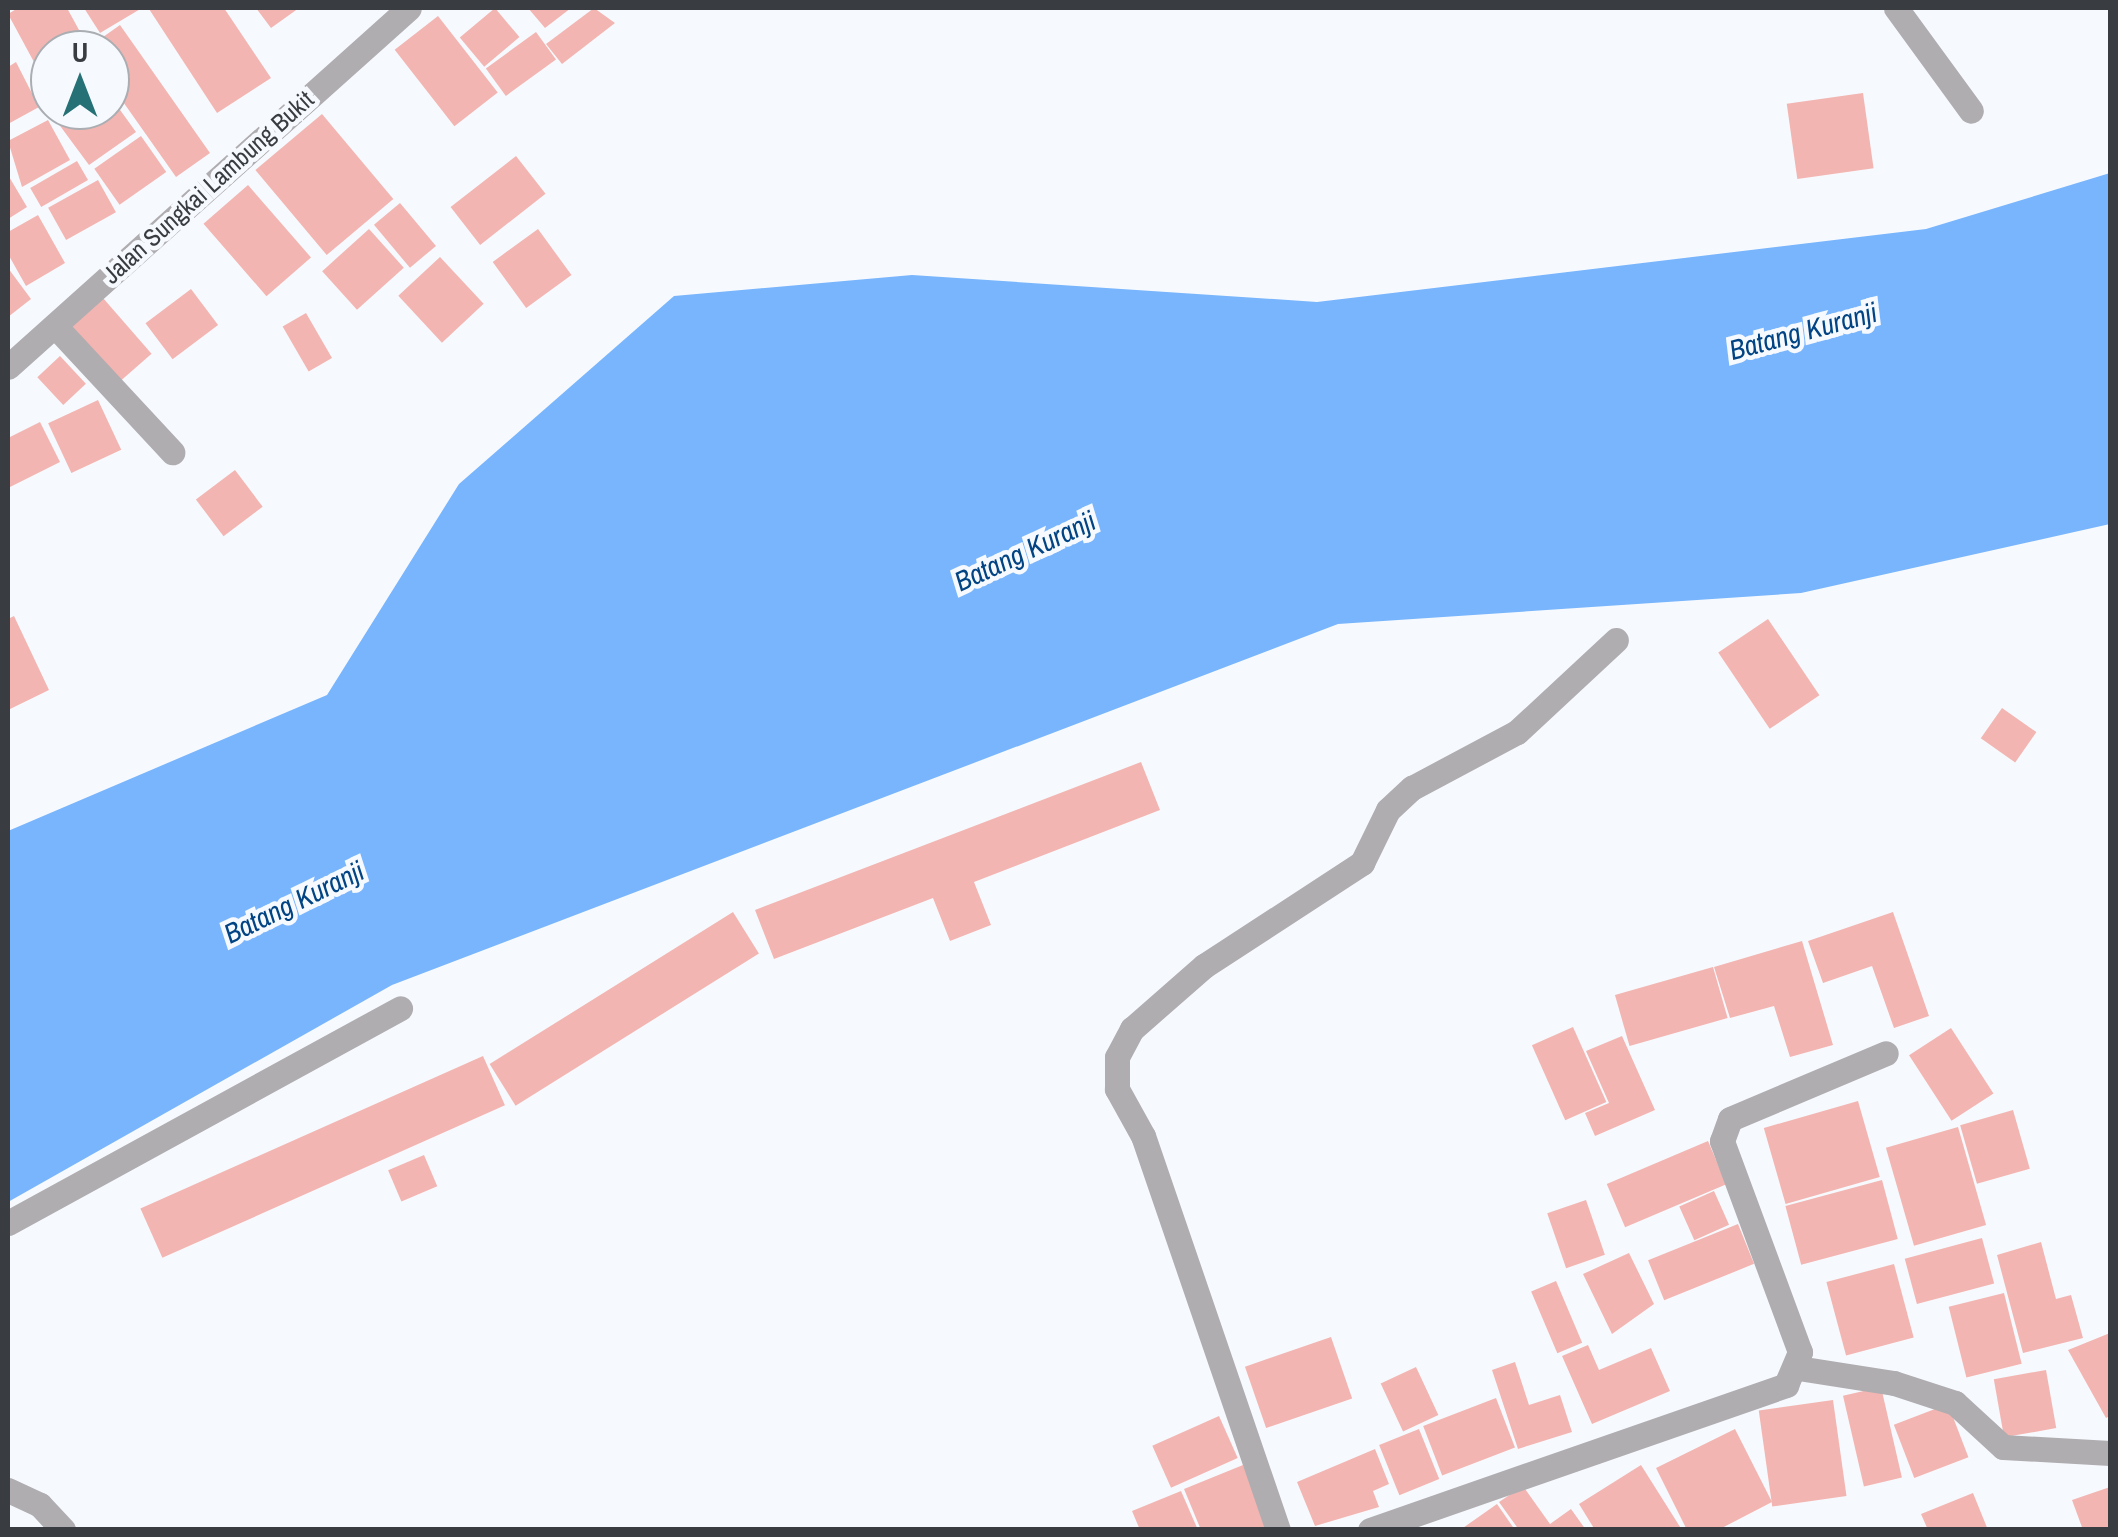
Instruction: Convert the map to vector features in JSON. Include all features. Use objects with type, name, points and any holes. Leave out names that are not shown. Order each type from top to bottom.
[{"type":"street","name":"Jalan Sungkai Lambung Bukit","points":[[8,367],[409,8]]},
{"type":"street","points":[[1896,8],[1971,111]]},
{"type":"street","points":[[56,326],[172,452]]},
{"type":"street","points":[[1278,1530],[1144,1136],[1117,1089],[1117,1057],[1132,1030],[1204,966],[1362,863],[1388,810],[1412,788],[1516,732],[1616,640]]},
{"type":"street","points":[[8,1223],[400,1008]]},
{"type":"street","points":[[1370,1530],[1475,1487],[1786,1385],[1798,1368],[1800,1352],[1722,1142],[1730,1120],[1886,1052]]},
{"type":"street","points":[[1798,1368],[1894,1383],[1955,1403],[2003,1448],[2110,1453]]},
{"type":"street","points":[[8,1490],[40,1505],[63,1530]]},
{"type":"water","name":"Batang Kuranji","points":[[2110,173],[2110,524],[1801,593],[1338,624],[392,985],[8,1202],[8,831],[327,695],[459,484],[674,296],[912,275],[1317,302],[1926,229]]},
{"type":"building","points":[[18,8],[67,8],[79,30],[30,30],[30,55],[8,14]]},
{"type":"building","points":[[84,8],[142,8],[105,30],[98,30]]},
{"type":"building","points":[[224,8],[271,78],[217,113],[149,9]]},
{"type":"building","points":[[256,8],[299,8],[271,28]]},
{"type":"building","points":[[495,8],[519,37],[484,67],[460,38]]},
{"type":"building","points":[[528,8],[571,8],[545,28]]},
{"type":"building","points":[[594,8],[615,23],[562,64],[546,44]]},
{"type":"building","points":[[438,16],[498,92],[454,126],[395,50]]},
{"type":"building","points":[[536,32],[556,60],[506,96],[486,68]]},
{"type":"building","points":[[130,39],[210,153],[176,177],[130,112]]},
{"type":"building","points":[[16,62],[30,89],[30,112],[8,124],[8,67]]},
{"type":"building","points":[[1863,93],[1874,168],[1797,179],[1787,104]]},
{"type":"building","points":[[322,114],[393,199],[327,255],[255,170]]},
{"type":"building","points":[[130,124],[136,132],[89,165],[63,130],[130,130]]},
{"type":"building","points":[[30,129],[54,130],[70,160],[22,187],[8,141]]},
{"type":"building","points":[[141,136],[166,172],[120,205],[94,169]]},
{"type":"building","points":[[516,156],[546,194],[480,245],[451,207]]},
{"type":"building","points":[[77,161],[88,180],[41,207],[30,188]]},
{"type":"building","points":[[8,175],[27,207],[8,219]]},
{"type":"building","points":[[98,180],[116,212],[66,240],[48,208]]},
{"type":"building","points":[[248,185],[311,257],[266,296],[203,224]]},
{"type":"building","points":[[400,203],[436,246],[410,268],[374,225]]},
{"type":"building","points":[[38,215],[65,263],[26,286],[8,254],[8,232]]},
{"type":"building","points":[[369,229],[404,268],[357,310],[322,271]]},
{"type":"building","points":[[538,229],[572,275],[526,308],[493,262]]},
{"type":"building","points":[[440,257],[484,304],[442,343],[398,296]]},
{"type":"building","points":[[8,268],[31,299],[8,317]]},
{"type":"building","points":[[191,289],[218,325],[173,359],[145,323]]},
{"type":"building","points":[[103,298],[152,354],[120,381],[71,326]]},
{"type":"building","points":[[306,313],[332,358],[309,372],[283,326]]},
{"type":"building","points":[[60,356],[86,384],[63,405],[37,377]]},
{"type":"building","points":[[98,400],[121,450],[71,473],[48,423]]},
{"type":"building","points":[[40,422],[60,462],[8,488],[8,438]]},
{"type":"building","points":[[235,470],[263,507],[224,536],[196,499]]},
{"type":"building","points":[[14,616],[49,690],[8,710],[8,619]]},
{"type":"building","points":[[1768,619],[1819,695],[1770,729],[1718,653]]},
{"type":"building","points":[[2002,708],[2036,732],[2015,762],[1981,738]]},
{"type":"building","points":[[1141,762],[1160,810],[974,882],[991,925],[950,941],[933,898],[774,959],[755,910]]},
{"type":"building","points":[[733,912],[759,954],[516,1106],[490,1064]]},
{"type":"building","points":[[1893,912],[1929,1016],[1894,1028],[1872,966],[1823,983],[1808,941]]},
{"type":"building","points":[[1802,941],[1833,1045],[1790,1057],[1774,1006],[1730,1018],[1714,967]]},
{"type":"building","points":[[1713,967],[1728,1018],[1630,1046],[1615,995]]},
{"type":"building","points":[[1573,1027],[1606,1102],[1565,1120],[1532,1045]]},
{"type":"building","points":[[1951,1028],[1993,1093],[1952,1121],[1909,1055]]},
{"type":"building","points":[[1622,1036],[1655,1110],[1595,1136],[1585,1113],[1609,1103],[1586,1051]]},
{"type":"building","points":[[483,1056],[505,1105],[162,1258],[140,1209]]},
{"type":"building","points":[[1858,1101],[1880,1177],[1786,1204],[1764,1128]]},
{"type":"building","points":[[2013,1110],[2030,1169],[1977,1184],[1960,1125]]},
{"type":"building","points":[[1958,1127],[1986,1225],[1914,1246],[1886,1148]]},
{"type":"building","points":[[1708,1141],[1726,1184],[1625,1227],[1607,1184]]},
{"type":"building","points":[[424,1155],[437,1186],[401,1202],[388,1170]]},
{"type":"building","points":[[1882,1180],[1898,1239],[1801,1265],[1785,1206]]},
{"type":"building","points":[[1714,1191],[1729,1225],[1694,1240],[1679,1206]]},
{"type":"building","points":[[1586,1200],[1605,1255],[1566,1268],[1547,1213]]},
{"type":"building","points":[[1738,1224],[1754,1264],[1664,1300],[1648,1260]]},
{"type":"building","points":[[1982,1238],[1994,1283],[1917,1304],[1905,1259]]},
{"type":"building","points":[[2041,1242],[2056,1299],[2071,1295],[2083,1338],[2023,1353],[1997,1255]]},
{"type":"building","points":[[1629,1253],[1654,1304],[1612,1334],[1583,1274]]},
{"type":"building","points":[[1894,1264],[1914,1337],[1846,1356],[1826,1282]]},
{"type":"building","points":[[1556,1281],[1582,1343],[1557,1353],[1531,1292]]},
{"type":"building","points":[[2004,1293],[2022,1364],[1966,1378],[1949,1307]]},
{"type":"building","points":[[2110,1333],[2110,1416],[2106,1418],[2068,1350]]},
{"type":"building","points":[[1331,1337],[1352,1398],[1266,1428],[1245,1367]]},
{"type":"building","points":[[1588,1345],[1599,1370],[1651,1348],[1670,1391],[1592,1424],[1562,1356]]},
{"type":"building","points":[[1515,1362],[1529,1405],[1560,1395],[1572,1432],[1518,1449],[1492,1370]]},
{"type":"building","points":[[1416,1367],[1438,1415],[1403,1432],[1381,1383]]},
{"type":"building","points":[[2046,1370],[2056,1428],[2004,1437],[1994,1379]]},
{"type":"building","points":[[1881,1387],[1902,1478],[1864,1486],[1843,1396]]},
{"type":"building","points":[[1496,1398],[1515,1447],[1442,1475],[1423,1426]]},
{"type":"building","points":[[1833,1400],[1846,1496],[1772,1506],[1759,1410]]},
{"type":"building","points":[[1948,1404],[1968,1457],[1914,1478],[1894,1425]]},
{"type":"building","points":[[1219,1416],[1238,1458],[1171,1488],[1152,1446]]},
{"type":"building","points":[[1419,1429],[1439,1479],[1399,1495],[1379,1445]]},
{"type":"building","points":[[1735,1429],[1772,1502],[1718,1530],[1687,1530],[1656,1468]]},
{"type":"building","points":[[1375,1449],[1389,1484],[1373,1491],[1379,1507],[1315,1526],[1297,1482]]},
{"type":"building","points":[[1243,1465],[1271,1530],[1201,1530],[1184,1489]]},
{"type":"building","points":[[1641,1465],[1682,1530],[1595,1530],[1579,1504]]},
{"type":"building","points":[[1523,1486],[1550,1524],[1571,1509],[1586,1530],[1519,1530],[1499,1502]]},
{"type":"building","points":[[2110,1487],[2110,1530],[2083,1530],[2072,1500]]},
{"type":"building","points":[[1181,1491],[1198,1530],[1140,1530],[1132,1511]]},
{"type":"building","points":[[1973,1493],[1988,1530],[1928,1530],[1921,1514]]},
{"type":"building","points":[[1497,1504],[1515,1530],[1460,1530]]}]
